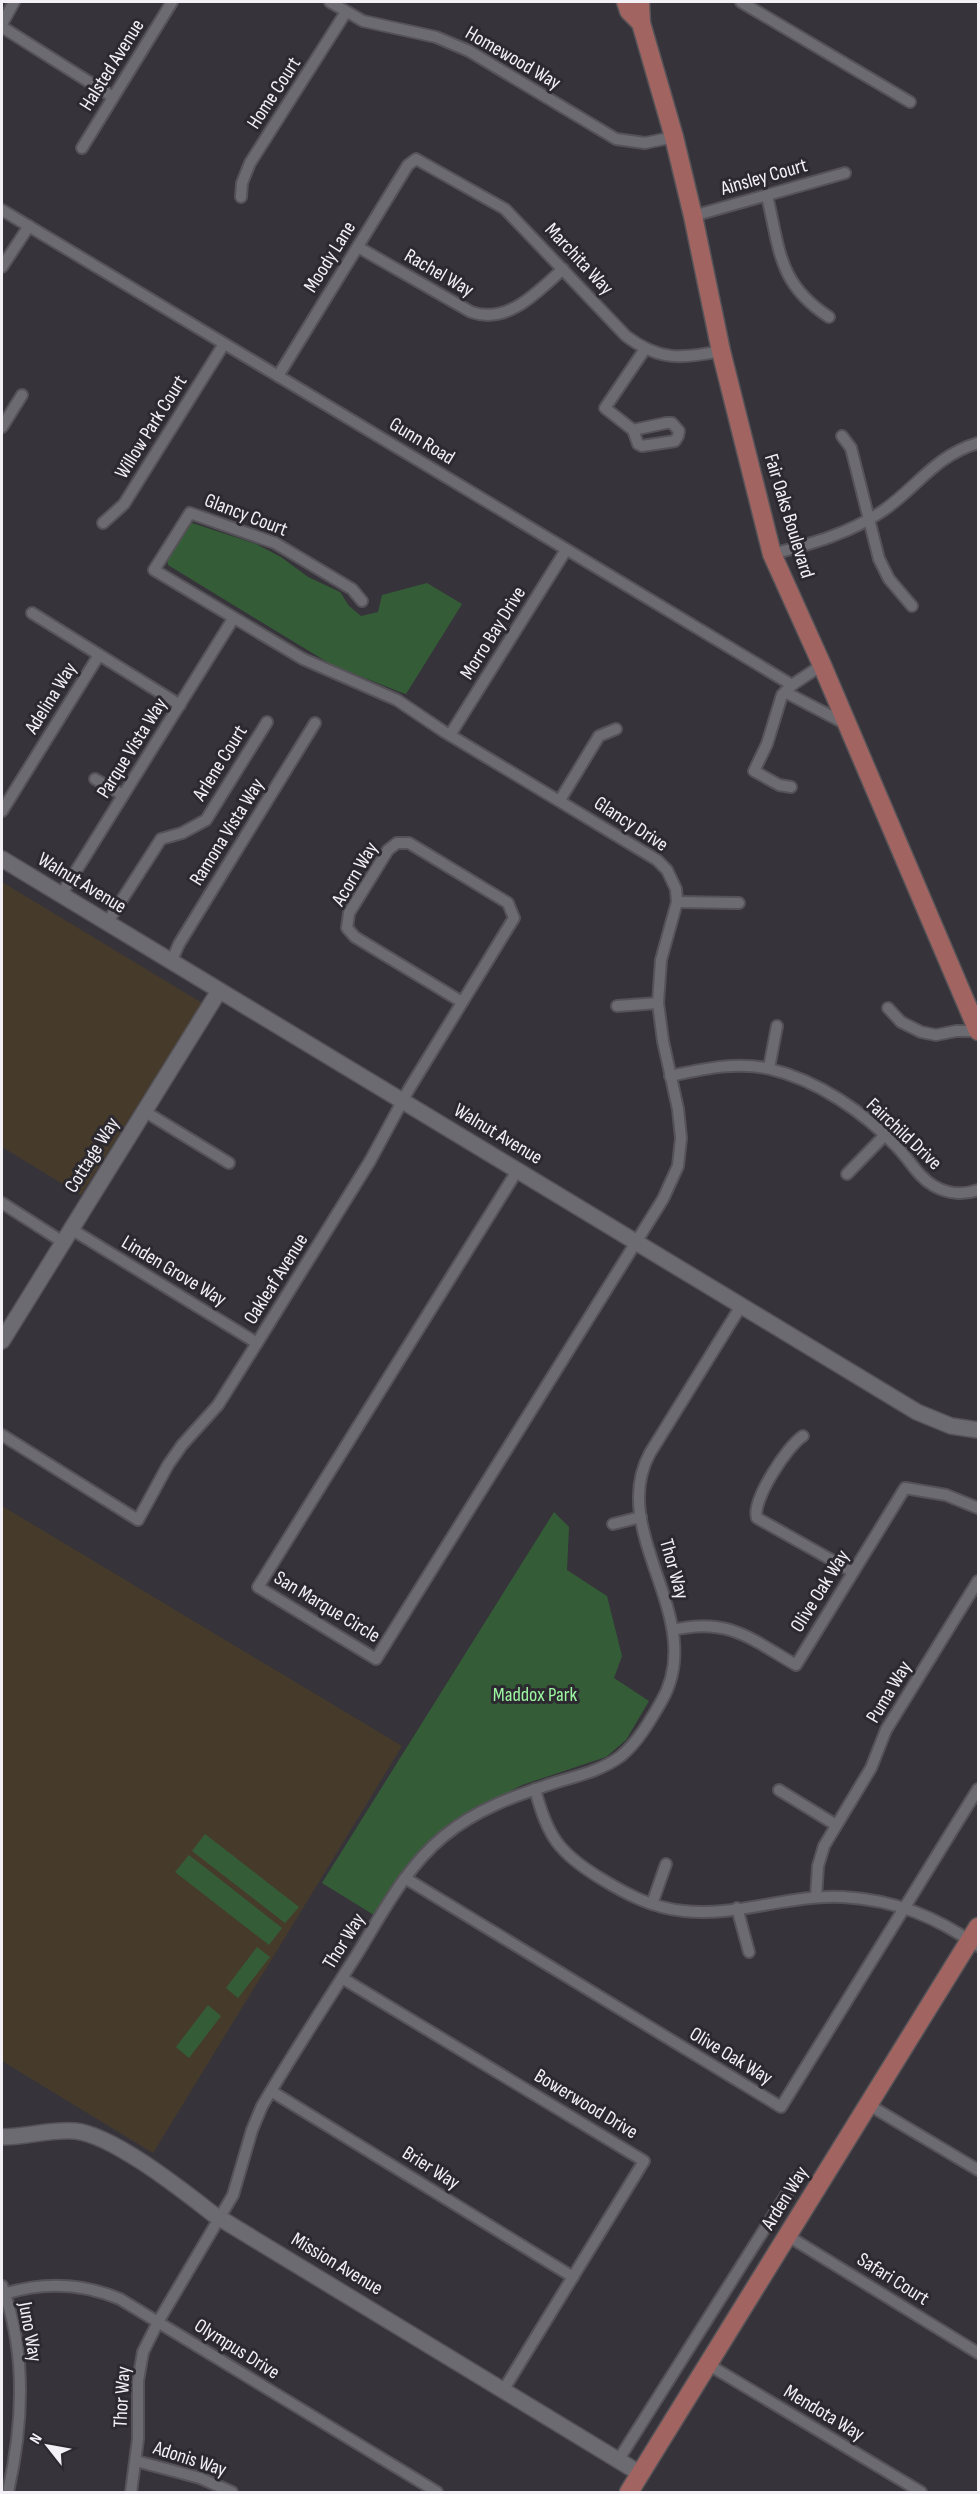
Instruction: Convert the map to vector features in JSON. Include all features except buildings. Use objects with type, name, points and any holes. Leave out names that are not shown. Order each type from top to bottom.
[{"type":"main road","name":"Fair Oaks Boulevard","points":[[626,2],[629,11],[640,23]]},
{"type":"main road","points":[[635,2],[640,23]]},
{"type":"main road","name":"Fair Oaks Boulevard","points":[[640,2],[640,23],[674,137],[721,351],[772,555],[973,1005],[978,1031]]},
{"type":"main road","name":"Walnut Avenue","points":[[2,859],[923,1415],[951,1426],[978,1430]]},
{"type":"main road","name":"Cottage Way","points":[[2,1341],[219,991]]},
{"type":"main road","name":"Arden Way","points":[[629,2493],[869,2105],[976,1938]]},
{"type":"main road","name":"Mission Avenue","points":[[2,2137],[57,2131],[88,2134],[106,2142],[173,2182],[221,2218],[641,2474]]},
{"type":"street","points":[[14,2],[2,26],[113,97]]},
{"type":"street","name":"Halsted Avenue","points":[[82,148],[172,2]]},
{"type":"street","name":"Homewood Way","points":[[330,2],[363,21],[453,43],[616,140],[645,143],[674,137]]},
{"type":"street","points":[[741,2],[910,102]]},
{"type":"street","name":"Home Court","points":[[241,197],[244,176],[250,163],[346,12]]},
{"type":"street","name":"Moody Lane","points":[[278,376],[408,165],[416,159]]},
{"type":"street","name":"Marchita Way","points":[[416,159],[505,209],[626,336],[645,349],[657,354],[679,357],[721,351]]},
{"type":"street","name":"Ainsley Court","points":[[693,216],[845,173]]},
{"type":"street","points":[[767,196],[781,254],[790,280],[802,297],[829,317]]},
{"type":"street","name":"Gunn Road","points":[[2,210],[566,550],[848,725]]},
{"type":"street","points":[[2,267],[29,226]]},
{"type":"street","name":"Rachel Way","points":[[358,247],[471,312],[483,315],[495,315],[513,309],[563,269]]},
{"type":"street","name":"Willow Park Court","points":[[103,523],[124,504],[224,344]]},
{"type":"street","points":[[633,430],[605,408],[645,349]]},
{"type":"street","points":[[2,427],[22,395]]},
{"type":"street","points":[[842,436],[851,448],[884,572],[912,606]]},
{"type":"street","points":[[772,555],[817,542],[869,519],[887,508],[940,460],[978,443]]},
{"type":"street","name":"Glancy Court","points":[[233,619],[154,570],[190,513],[275,543],[352,589],[362,601]]},
{"type":"street","name":"Morro Bay Drive","points":[[450,735],[566,550]]},
{"type":"street","points":[[32,614],[99,655]]},
{"type":"street","name":"Glancy Drive","points":[[233,619],[303,659],[397,700],[450,735],[657,860],[674,882],[677,902]]},
{"type":"street","name":"Parque Vista Way","points":[[61,895],[233,619]]},
{"type":"street","name":"Adelina Way","points":[[2,811],[99,655],[180,705]]},
{"type":"street","points":[[791,788],[778,785],[754,771],[788,688],[822,665]]},
{"type":"street","name":"Arlene Court","points":[[107,923],[161,839],[182,834],[206,820],[267,722]]},
{"type":"street","name":"Ramona Vista Way","points":[[171,962],[179,944],[315,723]]},
{"type":"street","points":[[560,800],[599,736],[615,729]]},
{"type":"street","points":[[95,778],[123,795]]},
{"type":"street","name":"Acorn Way","points":[[462,1002],[355,937],[347,928],[349,913],[388,850],[393,845],[409,843],[508,903],[514,913]]},
{"type":"street","points":[[637,1243],[667,1192],[678,1166],[681,1129],[660,1028],[658,1004],[661,960],[677,902],[739,903]]},
{"type":"street","name":"Oakleaf Avenue","points":[[2,1436],[138,1520],[168,1465],[182,1445],[218,1405],[370,1161],[409,1089],[511,924],[514,913]]},
{"type":"street","points":[[617,1006],[658,1004]]},
{"type":"street","points":[[888,1008],[902,1022],[928,1033],[940,1035],[957,1031],[978,1031]]},
{"type":"street","points":[[769,1068],[777,1026]]},
{"type":"street","name":"Fairchild Drive","points":[[670,1076],[732,1065],[769,1068],[819,1088],[846,1104],[885,1135],[899,1148],[921,1176],[937,1188],[956,1193],[978,1190]]},
{"type":"street","points":[[144,1111],[229,1162]]},
{"type":"street","points":[[847,1174],[885,1135]]},
{"type":"street","name":"San Marque Circle","points":[[517,1171],[258,1587],[376,1659],[637,1243]]},
{"type":"street","name":"Linden Grove Way","points":[[2,1203],[67,1236],[257,1343]]},
{"type":"street","name":"Thor Way","points":[[131,2493],[136,2461],[140,2366],[143,2352],[158,2322],[221,2218],[238,2182],[252,2130],[271,2091],[405,1878],[426,1852],[462,1822],[496,1803],[596,1770],[619,1757],[637,1740],[662,1700],[672,1678],[676,1653],[673,1630],[641,1517],[638,1488],[647,1459],[741,1306]]},
{"type":"street","points":[[803,1436],[788,1449],[765,1486],[755,1512],[762,1522],[774,1526],[853,1572]]},
{"type":"street","name":"Olive Oak Way","points":[[673,1630],[705,1625],[734,1630],[796,1665],[905,1488],[946,1495],[978,1508]]},
{"type":"street","points":[[613,1524],[641,1517]]},
{"type":"street","name":"Puma Way","points":[[816,1897],[816,1879],[822,1852],[871,1768],[886,1730],[978,1581]]},
{"type":"street","points":[[536,1789],[545,1825],[567,1856],[622,1891],[652,1904],[701,1912],[816,1897],[861,1899],[904,1908],[976,1938]]},
{"type":"street","name":"Olive Oak Way","points":[[405,1878],[781,2107],[978,1789]]},
{"type":"street","points":[[778,1790],[836,1825]]},
{"type":"street","points":[[652,1904],[666,1864]]},
{"type":"street","points":[[737,1908],[749,1952]]},
{"type":"street","name":"Bowerwood Drive","points":[[342,1978],[644,2161],[504,2389]]},
{"type":"street","name":"Brier Way","points":[[271,2091],[573,2277]]},
{"type":"street","points":[[869,2105],[978,2170]]},
{"type":"street","points":[[619,2459],[798,2176]]},
{"type":"street","name":"Safari Court","points":[[788,2236],[978,2353]]},
{"type":"street","name":"Olympus Drive","points":[[3,2290],[47,2284],[77,2286],[114,2296],[437,2493]]},
{"type":"street","name":"Juno Way","points":[[3,2290],[17,2345],[20,2377],[19,2429],[8,2493]]},
{"type":"street","name":"Mendota Way","points":[[709,2365],[921,2493]]},
{"type":"street","name":"Adonis Way","points":[[136,2461],[200,2478],[232,2493]]},
{"type":"shaded area","points":[[2,882],[202,1003],[81,1195],[2,1147]]},
{"type":"shaded area","points":[[2,1506],[402,1746],[153,2153],[2,2061]]},
{"type":"green space","points":[[192,523],[256,544],[281,557],[308,577],[340,592],[349,606],[361,616],[378,612],[382,595],[427,583],[462,604],[406,694],[332,665],[168,565],[171,547]]},
{"type":"green space","name":"Maddox Park","points":[[554,1512],[569,1527],[567,1570],[607,1596],[622,1656],[614,1678],[649,1701],[626,1740],[606,1757],[522,1785],[451,1822],[416,1856],[394,1882],[374,1915],[322,1883]]},
{"type":"green space","points":[[205,1834],[299,1907],[285,1923],[192,1851]]},
{"type":"green space","points":[[189,1855],[282,1928],[269,1945],[175,1872]]},
{"type":"green space","points":[[257,1947],[270,1957],[238,1998],[226,1988]]},
{"type":"green space","points":[[208,2005],[221,2016],[189,2058],[176,2047]]}]
